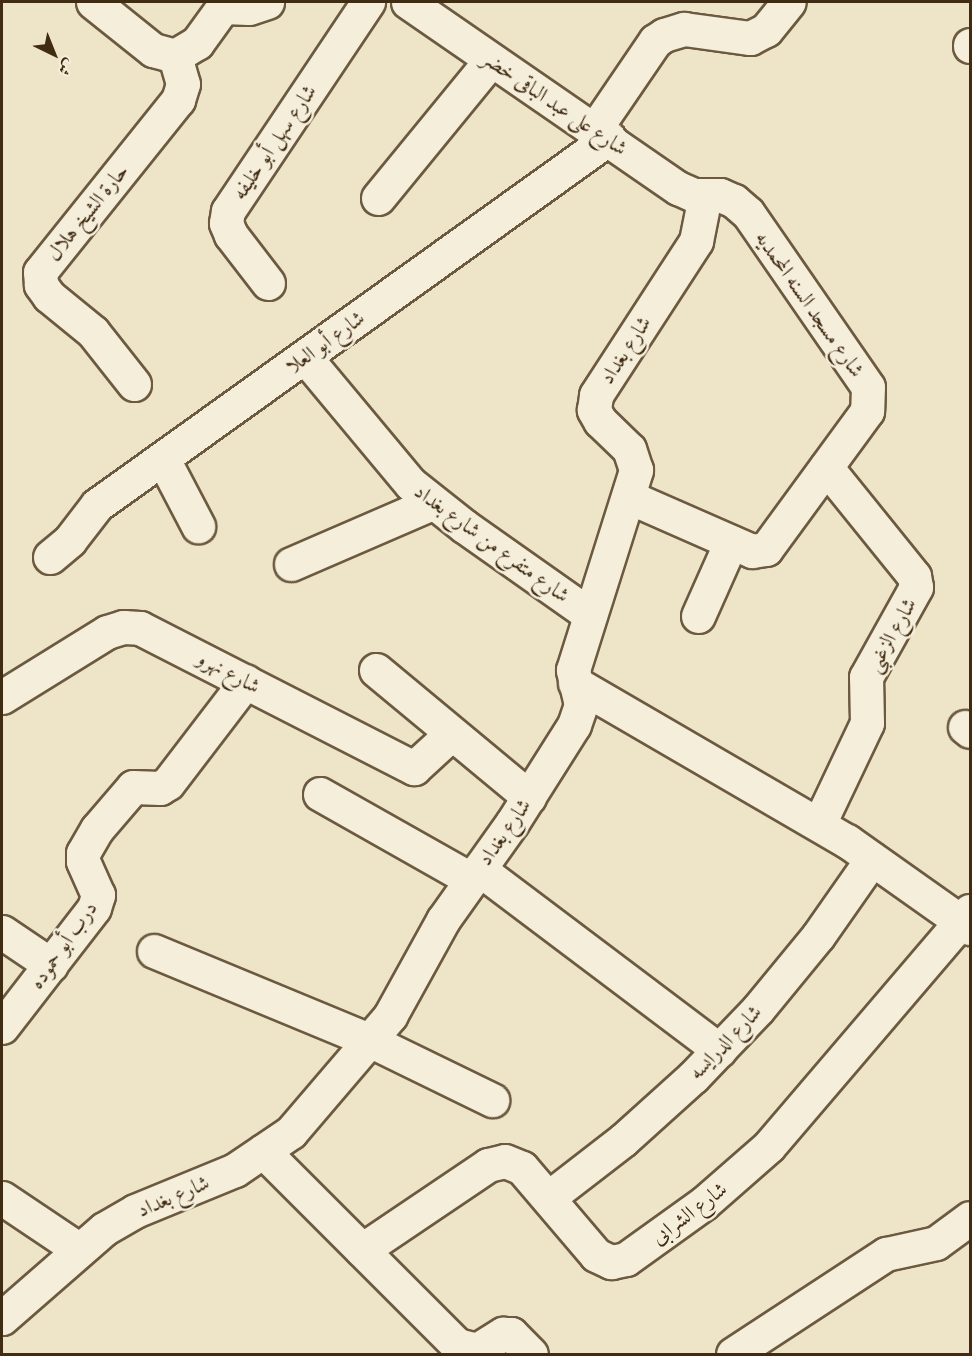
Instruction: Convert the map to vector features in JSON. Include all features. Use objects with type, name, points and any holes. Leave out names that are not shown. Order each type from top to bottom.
[{"type":"street","points":[[93,2],[153,50],[175,56],[197,42],[223,7],[249,8],[267,2]]},
{"type":"street","name":"شارع سهل أبو خليفه","points":[[268,283],[228,229],[228,211],[368,2]]},
{"type":"street","name":"شارع على عبد الباقى خضر","points":[[408,2],[678,188],[705,196]]},
{"type":"street","points":[[602,134],[656,41],[664,35],[684,29],[750,38],[766,30],[789,2]]},
{"type":"street","name":"حارة الشيخ هلال","points":[[134,384],[93,332],[49,296],[41,285],[40,272],[178,99],[183,84],[175,56]]},
{"type":"street","points":[[378,198],[491,60]]},
{"type":"street","name":"شارع أبو العلا","points":[[50,557],[70,540],[91,510],[305,357],[602,134]]},
{"type":"street","name":"شارع مسجد السنه المحمديه","points":[[629,497],[752,551],[766,549],[867,411],[868,387],[748,213],[720,195],[705,196]]},
{"type":"street","name":"شارع بغداد","points":[[2,1318],[78,1249],[135,1211],[235,1170],[291,1132],[390,1016],[443,920],[529,797],[580,713],[573,670],[636,478],[635,458],[600,421],[594,410],[596,395],[696,241],[705,196]]},
{"type":"street","name":"شارع متفرع من شارع بغداد","points":[[305,357],[391,464],[432,503],[590,615]]},
{"type":"street","points":[[163,459],[198,526]]},
{"type":"street","name":"شارع الزغبى","points":[[819,824],[867,723],[866,677],[916,587],[914,576],[826,467]]},
{"type":"street","points":[[291,564],[432,503]]},
{"type":"street","points":[[698,616],[731,542]]},
{"type":"street","name":"شارع نهرو","points":[[2,697],[107,632],[123,627],[140,628],[161,636],[414,768],[450,735]]},
{"type":"street","points":[[376,670],[450,735],[529,797]]},
{"type":"street","name":"درب أبو حموده","points":[[7,1009],[51,965],[94,908],[98,895],[83,861],[83,853],[97,829],[133,787],[160,788],[168,783],[246,681]]},
{"type":"street","points":[[576,683],[819,824],[968,920]]},
{"type":"street","points":[[320,794],[475,874],[720,1050]]},
{"type":"street","name":"شارع الدرايسه","points":[[548,1198],[623,1140],[720,1050],[818,936],[872,859]]},
{"type":"street","name":"شارع الشرابى","points":[[362,1250],[496,1162],[505,1161],[522,1168],[596,1256],[611,1262],[626,1259],[704,1203],[769,1146],[968,920]]},
{"type":"street","points":[[2,932],[51,965]]},
{"type":"street","points":[[154,951],[371,1041],[492,1100]]},
{"type":"street","points":[[263,1151],[362,1250],[470,1351],[503,1334],[511,1334],[531,1354]]},
{"type":"street","points":[[2,1198],[78,1249]]},
{"type":"street","points":[[738,1353],[886,1254],[936,1243],[970,1218]]}]
